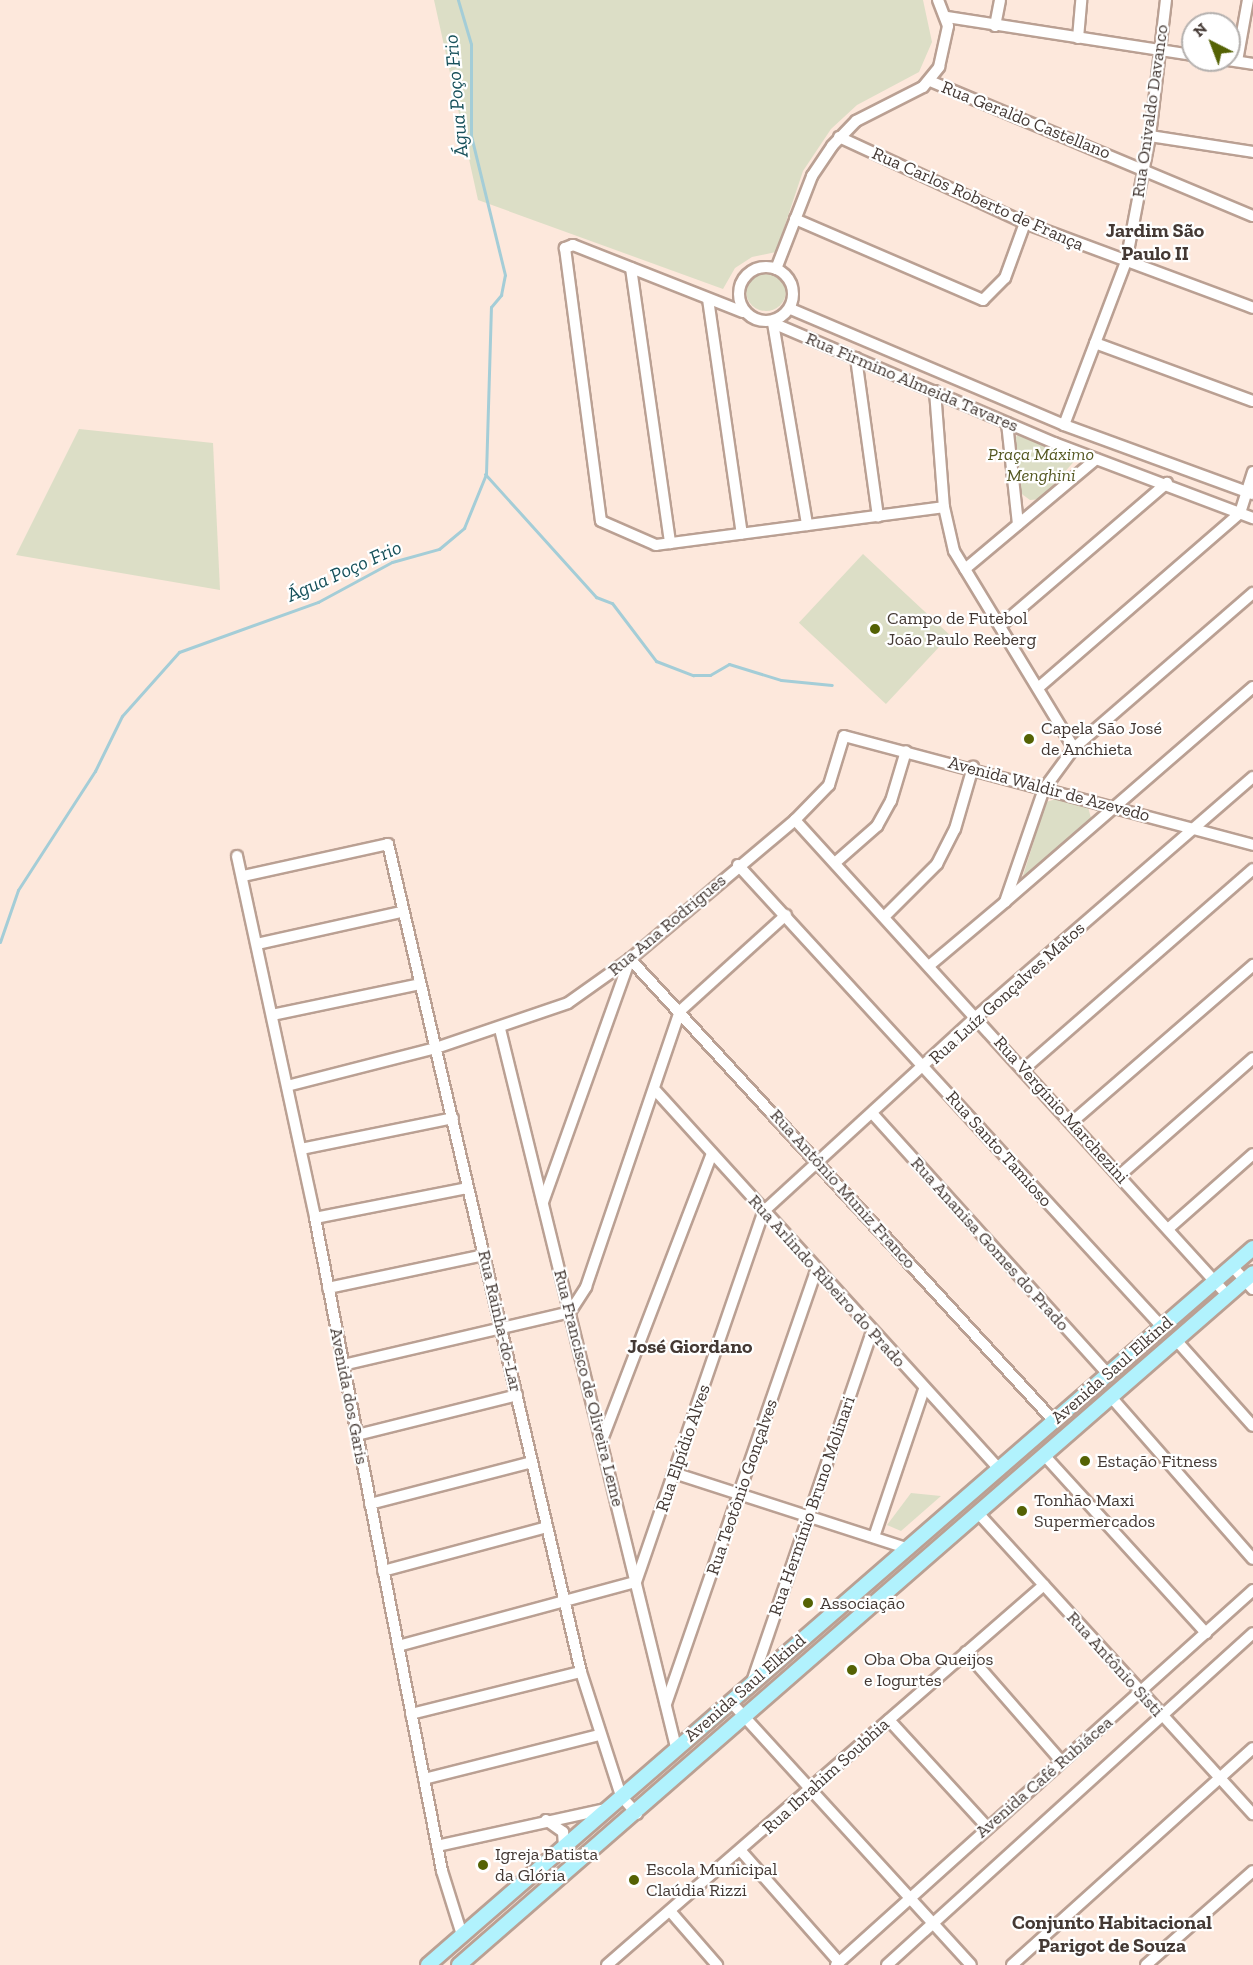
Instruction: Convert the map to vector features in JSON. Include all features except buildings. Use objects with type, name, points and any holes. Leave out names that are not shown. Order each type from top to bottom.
[{"type":"main road","name":"Avenida Saul Elkind","points":[[428,1965],[676,1747],[909,1549],[1253,1248]]},
{"type":"main road","name":"Avenida Saul Elkind","points":[[462,1964],[637,1814],[744,1716],[1227,1295],[1250,1280]]},
{"type":"street","points":[[776,269],[817,166],[839,137],[866,115],[930,81],[947,44],[947,17],[938,0]]},
{"type":"street","points":[[995,26],[1000,0]]},
{"type":"street","points":[[1078,38],[1081,0]]},
{"type":"street","name":"Rua Onivaldo Davanco","points":[[1064,425],[1126,262],[1150,136],[1158,50],[1166,0]]},
{"type":"street","points":[[1241,28],[1248,0]]},
{"type":"street","points":[[947,17],[1181,53]]},
{"type":"street","name":"Rua Geraldo Castellano","points":[[930,81],[1144,168],[1253,216]]},
{"type":"street","points":[[1150,136],[1253,152]]},
{"type":"street","name":"Rua Carlos Roberto de França","points":[[839,137],[1025,223],[1253,308]]},
{"type":"street","points":[[795,219],[983,300],[1005,278],[1025,223]]},
{"type":"street","name":"Rua Firmino Almeida Tavares","points":[[670,543],[638,541],[597,515],[564,250],[573,245],[773,323],[1096,459],[1167,483],[1253,518]]},
{"type":"street","points":[[632,268],[670,543],[944,507]]},
{"type":"street","points":[[743,312],[738,295],[743,279],[758,268],[776,269],[794,289],[791,309],[773,323],[807,525]]},
{"type":"street","points":[[708,299],[742,534]]},
{"type":"street","name":"Rua Firmino Almeida Tavares","points":[[791,309],[1064,425],[1249,493]]},
{"type":"street","points":[[1095,344],[1253,401]]},
{"type":"street","points":[[856,358],[878,516]]},
{"type":"street","points":[[935,391],[944,507],[954,551],[1074,748]]},
{"type":"street","points":[[1008,423],[1018,524]]},
{"type":"street","points":[[965,569],[1096,459]]},
{"type":"street","points":[[1038,688],[1240,513],[1249,493],[1253,472]]},
{"type":"street","points":[[1000,626],[1167,483]]},
{"type":"street","points":[[1005,902],[1044,789],[1074,748],[1253,593]]},
{"type":"street","points":[[930,965],[1253,687]]},
{"type":"street","name":"Avenida Waldir de Azevedo","points":[[844,736],[973,767],[1044,789],[1253,845]]},
{"type":"street","name":"Rua Ana Rodrigues","points":[[287,1086],[436,1048],[500,1029],[568,1004],[630,959],[738,865],[795,820],[829,785],[844,736]]},
{"type":"street","points":[[836,862],[877,826],[891,801],[906,751]]},
{"type":"street","points":[[885,916],[937,864],[955,829],[973,767]]},
{"type":"street","name":"Rua Luíz Gonçalves Matos","points":[[764,1211],[925,1067],[977,1016],[1253,777]]},
{"type":"street","name":"Rua Vergínio Marchezini","points":[[795,820],[977,1016],[1227,1295]]},
{"type":"street","name":"Rua Rainha-do-Lar","points":[[243,876],[388,844],[401,912],[453,1118],[581,1672],[599,1735],[621,1796]]},
{"type":"street","name":"Avenida dos Garis","points":[[237,856],[315,1218],[450,1910],[462,1935]]},
{"type":"street","name":"Rua Santo Tamioso","points":[[738,865],[1162,1328]]},
{"type":"street","points":[[1024,1069],[1253,868]]},
{"type":"street","points":[[257,944],[401,912]]},
{"type":"street","points":[[343,1365],[501,1326],[570,1312],[586,1287],[656,1091],[680,1011],[786,915]]},
{"type":"street","points":[[543,1202],[630,959]]},
{"type":"street","name":"Rua Antônio Muniz Franco","points":[[630,959],[818,1161],[1054,1421]]},
{"type":"street","points":[[1072,1122],[1253,964]]},
{"type":"street","points":[[272,1015],[420,984]]},
{"type":"street","name":"Rua Francisco de Oliveira Leme","points":[[500,1029],[676,1747]]},
{"type":"street","points":[[1120,1175],[1253,1059]]},
{"type":"street","name":"Rua Arlindo Ribeiro do Prado","points":[[656,1091],[924,1389],[1000,1470]]},
{"type":"street","name":"Rua Ananisa Gomes do Prado","points":[[872,1113],[1108,1374]]},
{"type":"street","points":[[301,1149],[453,1118]]},
{"type":"street","points":[[601,1440],[712,1153]]},
{"type":"street","points":[[1168,1229],[1253,1154]]},
{"type":"street","points":[[315,1218],[468,1188]]},
{"type":"street","name":"Rua Elpídio Alves","points":[[636,1582],[764,1211]]},
{"type":"street","points":[[328,1288],[484,1255]]},
{"type":"street","points":[[1232,1266],[1250,1280]]},
{"type":"street","name":"Rua Teotônio Gonçalves","points":[[666,1704],[741,1493],[816,1270]]},
{"type":"street","name":"Rua Hermínio Bruno Molinari","points":[[752,1682],[872,1331]]},
{"type":"street","points":[[1176,1340],[1253,1426]]},
{"type":"street","points":[[874,1537],[924,1389]]},
{"type":"street","points":[[357,1435],[517,1395]]},
{"type":"street","points":[[1110,1397],[1253,1559]]},
{"type":"street","points":[[1044,1455],[1206,1633]]},
{"type":"street","points":[[370,1504],[532,1462]]},
{"type":"street","points":[[674,1473],[909,1549]]},
{"type":"street","name":"Rua Antônio Sisti","points":[[978,1513],[1253,1814]]},
{"type":"street","points":[[383,1571],[547,1527]]},
{"type":"street","points":[[398,1646],[564,1599],[636,1582]]},
{"type":"street","name":"Rua Ibrahim Soubhia","points":[[607,1965],[741,1851],[1044,1585]]},
{"type":"street","name":"Avenida Café Rubiácea","points":[[838,1963],[987,1826],[1141,1692],[1253,1590]]},
{"type":"street","name":"Avenida Café Rubiácea","points":[[887,1965],[1253,1633]]},
{"type":"street","points":[[966,1652],[1061,1761]]},
{"type":"street","points":[[411,1714],[581,1672]]},
{"type":"street","points":[[730,1701],[971,1965]]},
{"type":"street","points":[[889,1720],[987,1826]]},
{"type":"street","points":[[424,1779],[599,1735]]},
{"type":"street","points":[[1012,1965],[1253,1749]]},
{"type":"street","points":[[621,1796],[637,1814]]},
{"type":"street","points":[[437,1846],[545,1820],[605,1809]]},
{"type":"street","points":[[545,1820],[563,1832],[564,1847]]},
{"type":"street","points":[[741,1851],[838,1963]]},
{"type":"street","points":[[1146,1965],[1253,1871]]},
{"type":"street","points":[[670,1911],[717,1965]]},
{"type":"street","points":[[451,1945],[462,1964]]},
{"type":"green space","points":[[434,0],[923,0],[932,42],[919,72],[857,105],[831,129],[803,171],[776,252],[752,257],[735,268],[723,289],[478,200]]},
{"type":"green space","points":[[766,271],[780,277],[786,291],[780,305],[766,311],[752,305],[746,291],[752,277]]},
{"type":"green space","points":[[79,429],[213,443],[220,590],[16,555]]},
{"type":"green space","name":"Praça Máximo Menghini","points":[[1020,433],[1077,458],[1041,499],[1030,500],[1019,492],[1014,439]]},
{"type":"green space","name":"Campo de Futebol João Paulo Reeberg","points":[[863,554],[950,635],[886,704],[799,623]]},
{"type":"green space","points":[[1056,799],[1088,807],[1092,822],[1022,879],[1046,802]]},
{"type":"green space","points":[[911,1493],[941,1496],[901,1531],[887,1525]]},
{"type":"waterway","name":"Água Poço Frio","points":[[0,942],[18,890],[95,771],[122,716],[179,652],[318,602],[392,562],[439,549],[464,528],[486,474],[491,307],[501,295],[505,275],[471,136],[471,44],[458,0]]},
{"type":"waterway","points":[[485,474],[596,597],[612,603],[656,661],[693,675],[710,675],[729,664],[781,680],[832,685]]},
{"type":"place","name":"Campo de Futebol João Paulo Reeberg","points":[[875,629]]},
{"type":"place","name":"Capela São José de Anchieta","points":[[1029,739]]},
{"type":"place","name":"Estação Fitness","points":[[1085,1461]]},
{"type":"place","name":"Tonhão Maxi Supermercados","points":[[1022,1511]]},
{"type":"place","name":"Associação","points":[[808,1603]]},
{"type":"place","name":"Oba Oba Queijos e Iogurtes","points":[[852,1670]]},
{"type":"place","name":"Igreja Batista da Glória","points":[[483,1865]]},
{"type":"place","name":"Escola Municipal Claúdia Rizzi","points":[[634,1880]]},
{"type":"district","name":"Jardim São Paulo II","points":[[1155,242]]},
{"type":"district","name":"José Giordano","points":[[690,1346]]},
{"type":"district","name":"Conjunto Habitacional Parigot de Souza","points":[[1112,1934]]}]
